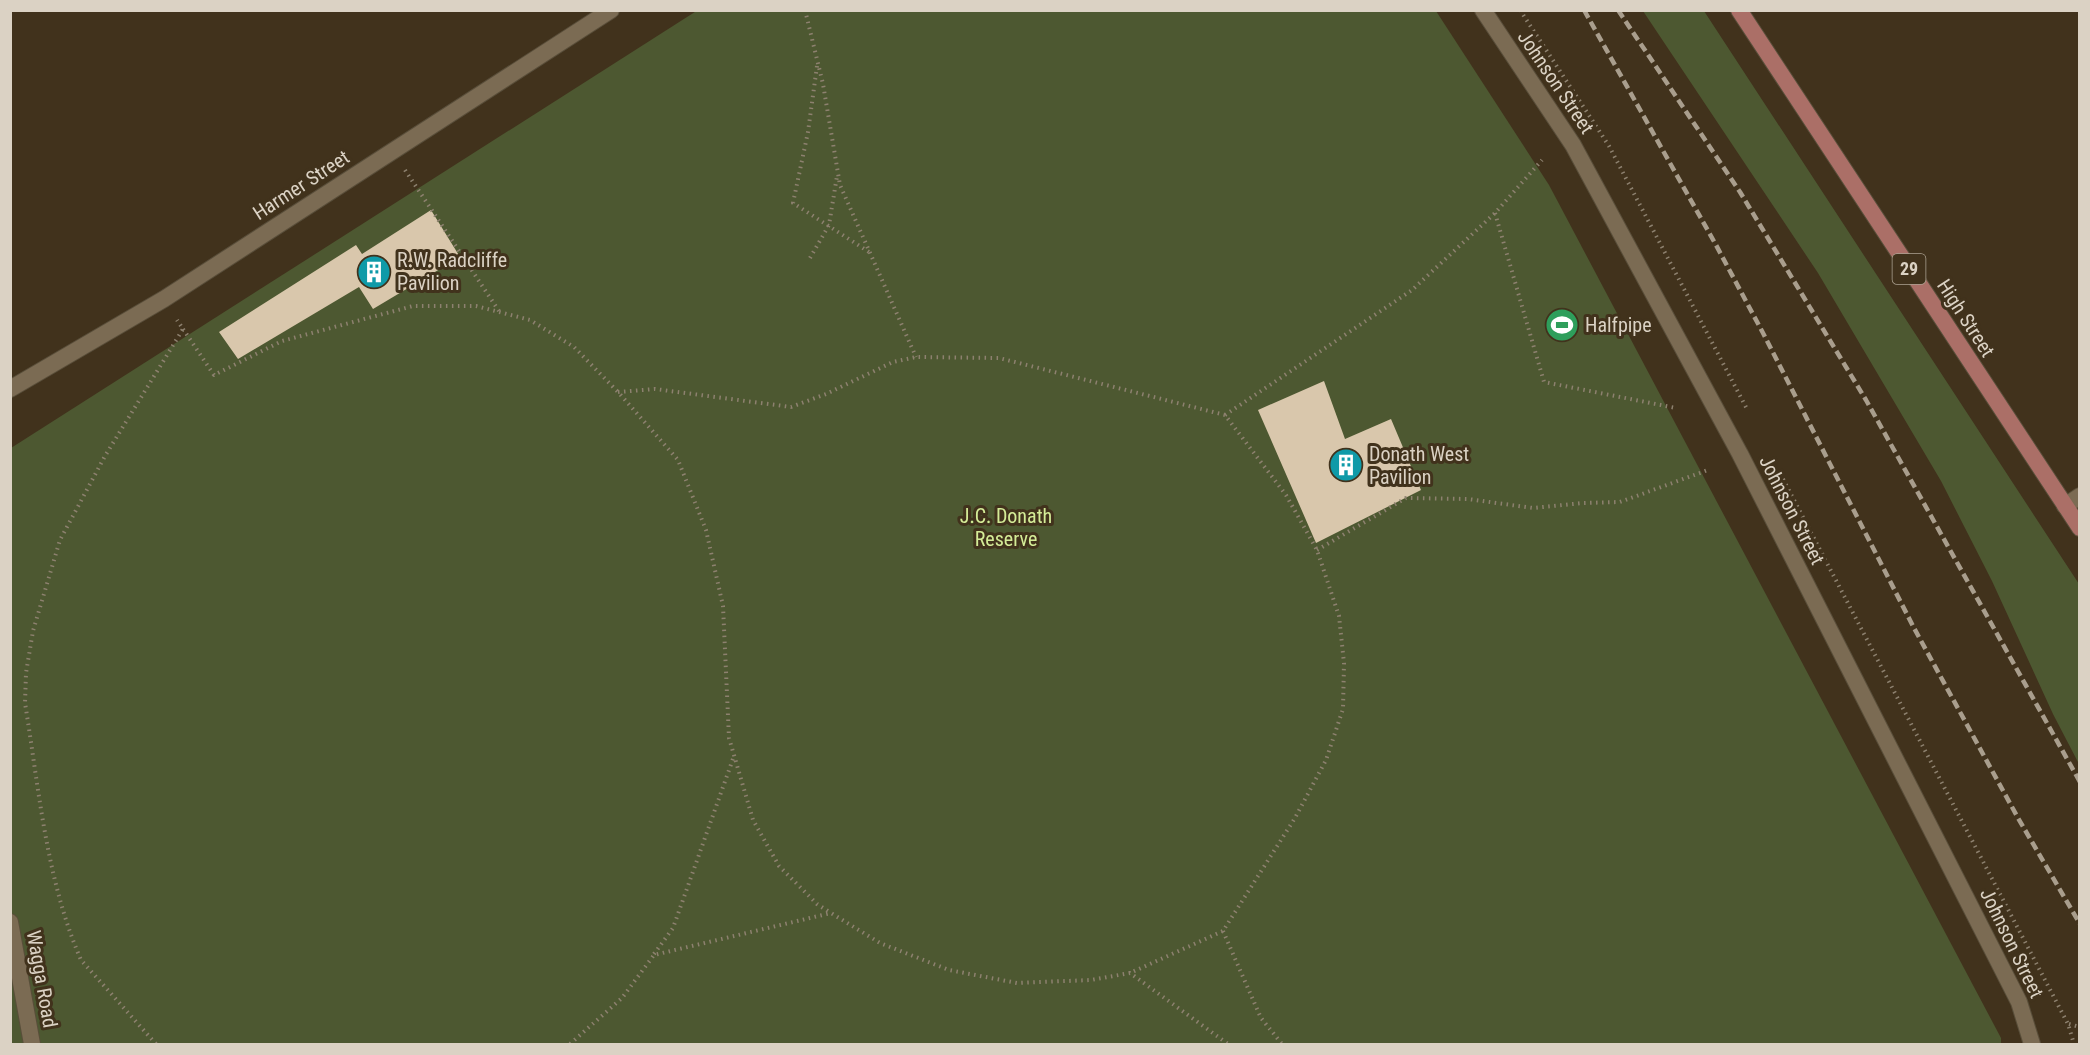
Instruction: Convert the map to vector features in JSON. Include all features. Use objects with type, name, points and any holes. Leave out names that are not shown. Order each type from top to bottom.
[{"type":"main road","name":"High Street","points":[[1739,10],[2079,528]]},
{"type":"street","name":"Harmer Street","points":[[10,389],[164,299],[610,10]]},
{"type":"street","name":"Johnson Street","points":[[1483,10],[1573,145],[1740,454],[2019,1002],[2032,1044]]},
{"type":"street","points":[[2065,506],[2079,496]]},
{"type":"street","name":"Wagga Road","points":[[10,922],[32,1044]]},
{"type":"path","points":[[805,10],[818,62],[840,185],[916,357]]},
{"type":"path","points":[[818,62],[808,132],[793,203],[870,252]]},
{"type":"path","points":[[392,150],[500,312]]},
{"type":"path","points":[[1225,415],[1412,290],[1495,213],[1542,160]]},
{"type":"path","points":[[810,258],[829,225],[837,172]]},
{"type":"path","points":[[1495,213],[1544,382],[1676,408]]},
{"type":"path","points":[[164,299],[214,375],[282,341],[413,306],[476,306],[530,320],[574,346],[678,460],[706,530],[723,606],[729,738],[753,820],[779,866],[817,904],[831,913],[880,942],[949,970],[1017,983],[1091,980],[1130,973],[1223,931],[1300,809],[1326,760],[1343,710],[1344,663],[1339,616],[1317,550],[1286,495],[1225,415],[999,358],[916,357],[893,362],[826,394],[791,406],[655,389],[618,392]]},
{"type":"path","points":[[156,1044],[81,960],[73,943],[54,885],[25,703],[33,631],[60,540],[105,456],[183,329]]},
{"type":"path","points":[[1317,550],[1406,498],[1468,499],[1533,508],[1620,502],[1708,470]]},
{"type":"path","points":[[570,1044],[622,998],[674,928],[734,756]]},
{"type":"path","points":[[654,955],[831,913]]},
{"type":"path","points":[[1223,931],[1261,1018],[1282,1044]]},
{"type":"path","points":[[1130,973],[1228,1044]]},
{"type":"path","points":[[2068,1024],[2079,1027]]},
{"type":"green space","name":"J.C. Donath Reserve","points":[[698,10],[1436,11],[1549,185],[2001,1038],[2001,1044],[11,1044],[11,448]]},
{"type":"green space","points":[[1643,11],[1704,11],[2079,584],[2079,764],[2053,714],[1992,581],[1941,481],[1818,273]]},
{"type":"building","name":"R.W. Radcliffe Pavilion","points":[[431,210],[460,257],[373,309],[359,287],[238,359],[219,332],[356,245],[362,254]]},
{"type":"building","name":"Donath West Pavilion","points":[[1324,381],[1345,439],[1391,419],[1421,490],[1316,543],[1258,410]]},
{"type":"railway","points":[[1584,10],[1763,333],[1914,628],[2018,818],[2080,924]]},
{"type":"railway","points":[[1618,10],[1740,192],[1866,400],[2080,782]]},
{"type":"place","name":"R.W. Radcliffe Pavilion","points":[[374,272]]},
{"type":"place","name":"Halfpipe","points":[[1562,325]]},
{"type":"place","name":"Donath West Pavilion","points":[[1346,465]]}]
